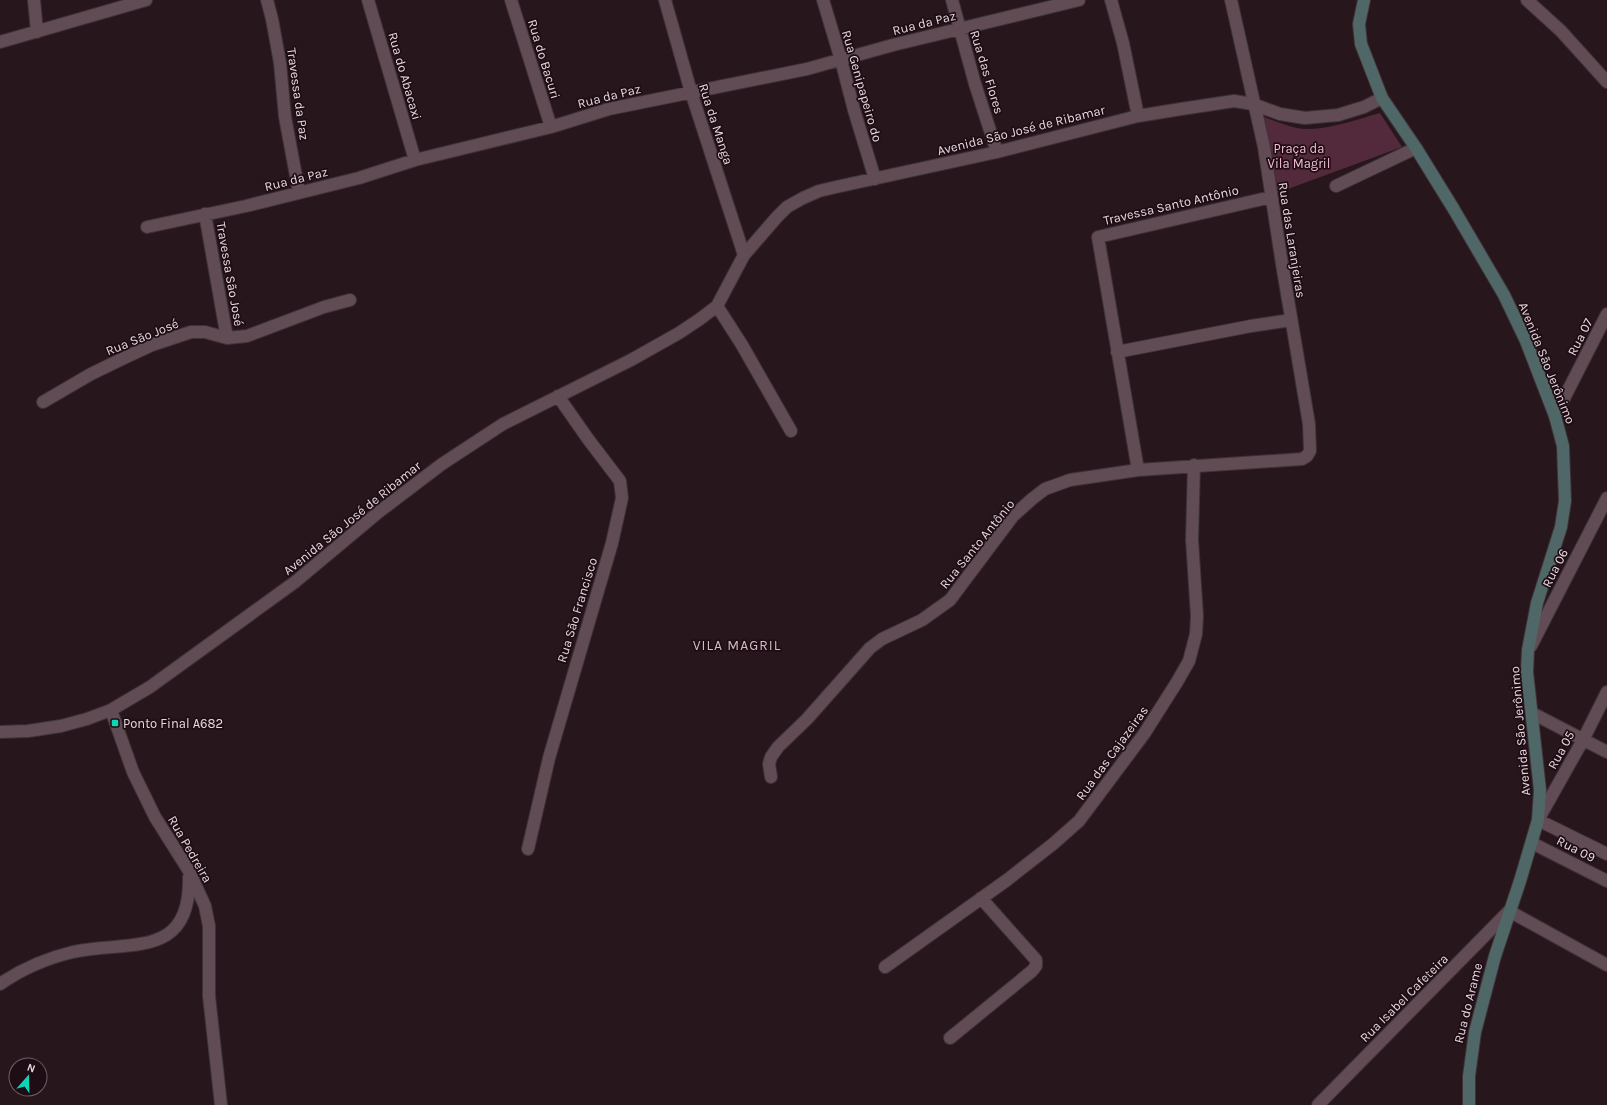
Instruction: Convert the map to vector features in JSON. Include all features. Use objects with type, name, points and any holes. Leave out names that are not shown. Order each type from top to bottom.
[{"type":"main road","name":"Avenida São Jerônimo","points":[[1364,0],[1359,24],[1361,44],[1382,98],[1416,148],[1504,295],[1526,341],[1556,416],[1563,446],[1566,501],[1561,527],[1537,603],[1528,650],[1527,672],[1540,790],[1538,820],[1532,843],[1509,911]]},
{"type":"main road","name":"Rua do Arame","points":[[1469,1105],[1469,1076],[1475,1032],[1486,984],[1509,911]]},
{"type":"street","points":[[34,0],[37,32]]},
{"type":"street","points":[[0,42],[146,0]]},
{"type":"street","name":"Travessa da Paz","points":[[267,0],[280,63],[285,117],[299,192]]},
{"type":"street","name":"Rua do Abacaxi","points":[[368,0],[415,160]]},
{"type":"street","name":"Rua do Bacuri","points":[[511,0],[551,127]]},
{"type":"street","name":"Rua da Manga","points":[[665,0],[691,92],[744,255]]},
{"type":"street","name":"Rua Genipapeiro do","points":[[823,0],[875,179]]},
{"type":"street","name":"Rua das Flores","points":[[952,0],[959,29],[997,152]]},
{"type":"street","name":"Rua da Paz","points":[[147,227],[359,178],[415,160],[551,127],[609,109],[807,69],[893,45],[1079,0]]},
{"type":"street","points":[[1111,0],[1123,43],[1138,116]]},
{"type":"street","name":"Rua das Laranjeiras","points":[[1231,0],[1253,104],[1264,147],[1310,437],[1310,451],[1307,456],[1302,459]]},
{"type":"street","points":[[1527,0],[1561,31],[1607,82]]},
{"type":"street","name":"Avenida São José de Ribamar","points":[[0,732],[28,731],[87,720],[111,710],[150,687],[295,582],[380,511],[442,464],[503,424],[631,360],[679,333],[717,306],[744,255],[787,207],[803,198],[819,191],[997,152],[1138,116],[1234,101],[1253,104],[1280,114],[1305,118],[1338,115],[1364,107],[1382,98]]},
{"type":"street","points":[[1336,186],[1416,148]]},
{"type":"street","name":"Travessa Santo Antônio","points":[[1138,470],[1098,237],[1271,197]]},
{"type":"street","name":"Travessa São José","points":[[205,214],[227,338]]},
{"type":"street","name":"Rua São José","points":[[43,402],[91,374],[152,345],[191,332],[205,332],[227,338],[247,336],[350,300]]},
{"type":"street","points":[[717,306],[742,345],[791,431]]},
{"type":"street","name":"Rua 07","points":[[1556,416],[1607,314]]},
{"type":"street","points":[[1117,352],[1251,326],[1291,320]]},
{"type":"street","name":"Rua São Francisco","points":[[528,849],[549,758],[612,543],[622,498],[620,481],[558,396]]},
{"type":"street","name":"Rua Santo Antônio","points":[[771,777],[769,764],[778,747],[807,719],[870,648],[882,639],[922,620],[950,600],[1013,516],[1045,489],[1070,480],[1138,470],[1194,465],[1302,459]]},
{"type":"street","name":"Rua das Cajazeiras","points":[[885,967],[1053,844],[1079,821],[1144,734],[1177,682],[1188,661],[1196,634],[1197,616],[1192,540],[1194,465]]},
{"type":"street","name":"Rua 06","points":[[1528,650],[1607,498]]},
{"type":"street","name":"Rua 05","points":[[1538,820],[1583,740],[1607,692]]},
{"type":"street","name":"Rua Pedreira","points":[[111,710],[133,772],[155,817],[189,871],[205,906],[209,926],[209,996],[221,1105]]},
{"type":"street","points":[[1532,713],[1607,752]]},
{"type":"street","name":"Rua 09","points":[[1538,820],[1607,854]]},
{"type":"street","name":"Rua 09","points":[[1532,843],[1607,881]]},
{"type":"street","points":[[0,984],[14,974],[54,957],[91,949],[132,946],[161,939],[180,923],[183,917],[189,892],[189,871]]},
{"type":"street","points":[[950,1038],[1032,971],[1036,966],[1036,960],[981,898]]},
{"type":"street","points":[[1509,911],[1607,965]]},
{"type":"street","name":"Rua Isabel Cafeteira","points":[[1318,1105],[1509,911]]},
{"type":"green space","name":"Praça da Vila Magril","points":[[1380,113],[1402,147],[1277,193],[1264,117],[1293,127],[1311,129],[1337,125]]},
{"type":"place","name":"Ponto Final A682","points":[[115,723]]},
{"type":"district","name":"VILA MAGRIL","points":[[737,645]]}]
